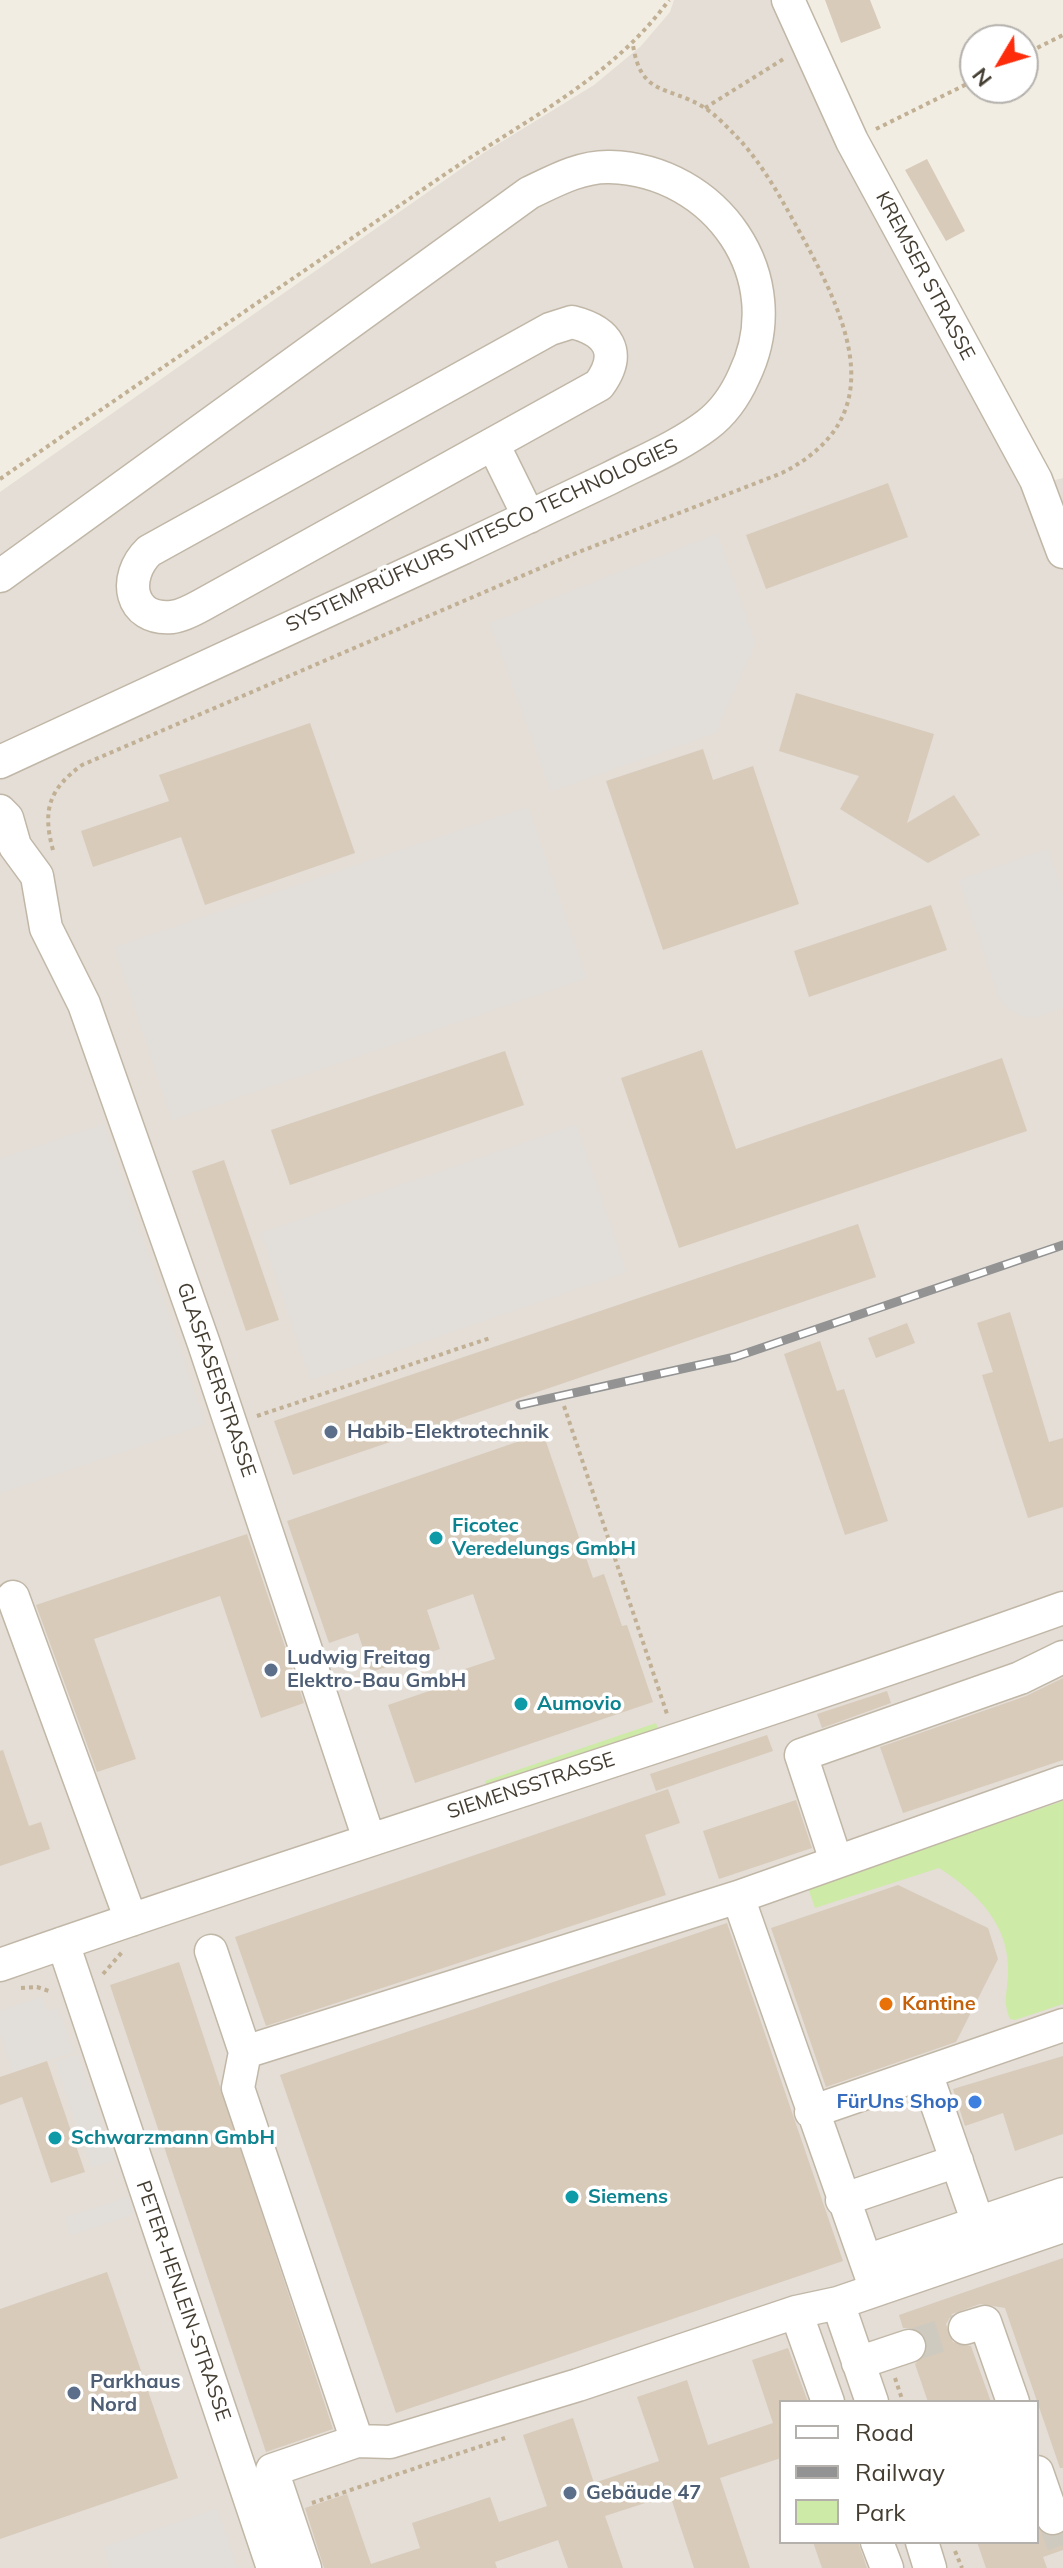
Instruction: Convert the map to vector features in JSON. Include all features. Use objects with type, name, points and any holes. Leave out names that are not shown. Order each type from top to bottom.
[{"type":"street","name":"KREMSER STRASSE","points":[[788,0],[852,141],[1036,480],[1063,552]]},
{"type":"street","name":"SYSTEMPRÜFKURS VITESCO TECHNOLOGIES","points":[[0,576],[529,193],[570,173],[607,167],[648,171],[682,185],[713,208],[733,230],[748,260],[757,296],[757,331],[752,360],[736,393],[710,423],[677,445],[529,517],[0,762]]},
{"type":"street","points":[[572,322],[594,328],[606,340],[611,356],[609,371],[599,385],[494,446],[176,617],[147,613],[132,589],[137,563],[149,551],[550,329],[572,322]]},
{"type":"street","points":[[494,446],[529,517]]},
{"type":"street","points":[[0,786],[157,713],[239,651]]},
{"type":"street","name":"GLASFASERSTRASSE","points":[[0,811],[7,818],[8,847],[37,876],[46,928],[84,1004],[231,1425],[369,1839]]},
{"type":"street","points":[[13,1597],[131,1920]]},
{"type":"street","name":"SIEMENSSTRASSE","points":[[0,1965],[369,1839],[850,1684],[1063,1608]]},
{"type":"street","points":[[836,1861],[801,1755],[1020,1678],[1063,1657]]},
{"type":"street","points":[[245,2052],[738,1897],[1063,1782]]},
{"type":"street","points":[[738,1897],[871,2276]]},
{"type":"street","name":"PETER-HENLEIN-STRASSE","points":[[63,1943],[273,2568]]},
{"type":"street","points":[[211,1951],[245,2052],[238,2088],[357,2441]]},
{"type":"street","points":[[811,2112],[1063,2025]]},
{"type":"street","points":[[926,2073],[978,2223]]},
{"type":"street","points":[[842,2200],[957,2161]]},
{"type":"street","points":[[305,2568],[272,2470],[357,2441],[390,2442],[578,2385],[796,2312],[838,2303],[871,2276],[978,2223],[1063,2194]]},
{"type":"street","points":[[871,2276],[1063,2226]]},
{"type":"street","points":[[838,2303],[871,2400]]},
{"type":"street","points":[[796,2312],[827,2400]]},
{"type":"street","points":[[965,2328],[985,2322],[1012,2400]]},
{"type":"street","points":[[858,2363],[909,2346]]},
{"type":"street","points":[[878,2544],[887,2568]]},
{"type":"street","points":[[923,2544],[930,2568]]},
{"type":"path","points":[[0,479],[490,143],[600,74],[633,45],[669,0]]},
{"type":"path","points":[[1039,47],[1063,35]]},
{"type":"path","points":[[633,45],[636,68],[643,79],[705,108],[807,44]]},
{"type":"path","points":[[852,141],[959,88]]},
{"type":"path","points":[[231,1425],[490,1338]]},
{"type":"path","points":[[564,1406],[676,1739]]},
{"type":"path","points":[[953,2544],[962,2568]]},
{"type":"shaded area","points":[[674,0],[802,0],[856,116],[1051,481],[1063,478],[1063,2568],[0,2568],[0,492],[485,152],[594,85],[641,46],[670,12]]},
{"type":"shaded area","points":[[717,534],[755,643],[715,733],[551,791],[490,623]]},
{"type":"shaded area","points":[[528,807],[586,978],[172,1120],[115,947]]},
{"type":"shaded area","points":[[1048,849],[1063,894],[1063,1007],[1037,1017],[1022,1016],[1009,1009],[999,997],[959,880]]},
{"type":"shaded area","points":[[104,1124],[205,1424],[0,1493],[0,1159]]},
{"type":"shaded area","points":[[576,1125],[626,1272],[311,1380],[261,1233]]},
{"type":"shaded area","points":[[42,1997],[47,2012],[58,2008],[73,2052],[13,2072],[0,2033],[0,2011]]},
{"type":"shaded area","points":[[77,2054],[115,2160],[92,2167],[55,2062]]},
{"type":"shaded area","points":[[128,2197],[134,2214],[70,2235],[65,2218]]},
{"type":"shaded area","points":[[217,2509],[237,2568],[111,2568],[104,2547]]},
{"type":"green space","points":[[656,1723],[658,1730],[486,1786],[485,1781]]},
{"type":"green space","points":[[1063,1801],[1063,2004],[1010,2019],[1006,2003],[1007,1958],[998,1926],[967,1888],[939,1868],[815,1908],[808,1888]]},
{"type":"building","points":[[825,0],[870,0],[881,28],[841,43]]},
{"type":"building","points":[[927,159],[965,231],[946,241],[905,170]]},
{"type":"building","points":[[888,483],[908,537],[766,589],[746,535]]},
{"type":"building","points":[[796,693],[934,734],[907,823],[954,795],[980,835],[928,863],[840,809],[859,776],[779,751]]},
{"type":"building","points":[[310,723],[355,853],[205,905],[181,837],[93,867],[81,831],[169,801],[159,775]]},
{"type":"building","points":[[703,749],[713,780],[753,766],[799,904],[663,950],[606,781]]},
{"type":"building","points":[[931,905],[947,950],[809,997],[794,951]]},
{"type":"building","points":[[702,1050],[736,1149],[1002,1058],[1027,1131],[679,1248],[621,1078]]},
{"type":"building","points":[[505,1051],[524,1105],[290,1185],[271,1130]]},
{"type":"building","points":[[224,1160],[279,1320],[246,1331],[192,1171]]},
{"type":"building","points":[[858,1224],[876,1277],[293,1475],[274,1421]]},
{"type":"building","points":[[1010,1312],[1049,1442],[1063,1438],[1063,1507],[1028,1518],[982,1375],[993,1372],[977,1323]]},
{"type":"building","points":[[907,1323],[915,1343],[876,1358],[868,1338]]},
{"type":"building","points":[[820,1341],[837,1391],[844,1389],[888,1521],[845,1535],[784,1354]]},
{"type":"building","points":[[543,1433],[593,1578],[604,1574],[622,1626],[627,1625],[653,1702],[415,1783],[388,1705],[438,1688],[435,1679],[495,1659],[473,1594],[427,1610],[440,1649],[371,1672],[358,1633],[329,1643],[287,1521]]},
{"type":"building","name":"Ludwig Freitag Elektro-Bau GmbH","points":[[247,1534],[304,1703],[261,1718],[220,1596],[94,1639],[136,1759],[97,1772],[36,1605]]},
{"type":"building","points":[[1063,1678],[1063,1760],[903,1813],[880,1747],[1026,1696]]},
{"type":"building","points":[[887,1691],[891,1703],[822,1728],[817,1714]]},
{"type":"building","points":[[767,1735],[773,1751],[656,1791],[650,1774]]},
{"type":"building","points":[[3,1750],[29,1826],[41,1822],[50,1849],[0,1866],[0,1751]]},
{"type":"building","points":[[668,1789],[680,1823],[645,1835],[666,1895],[266,2026],[235,1937]]},
{"type":"building","points":[[796,1800],[812,1848],[719,1879],[703,1831]]},
{"type":"building","name":"Kantine","points":[[898,1885],[988,1928],[998,1959],[956,2042],[826,2087],[771,1928]]},
{"type":"building","name":"Siemens","points":[[727,1923],[843,2261],[396,2413],[280,2075]]},
{"type":"building","points":[[179,1962],[333,2429],[266,2452],[110,1985]]},
{"type":"building","points":[[1063,2056],[1063,2134],[1015,2151],[1003,2113],[965,2126],[953,2089]]},
{"type":"building","name":"Schwarzmann GmbH","points":[[47,2061],[85,2172],[51,2183],[22,2097],[0,2105],[0,2077]]},
{"type":"building","points":[[1063,2258],[1063,2468],[1060,2468],[1005,2308],[980,2304],[952,2314],[946,2324],[953,2342],[971,2346],[990,2400],[927,2400],[915,2364],[927,2351],[927,2339],[914,2328],[903,2328],[899,2315]]},
{"type":"building","name":"Parkhaus Nord","points":[[107,2272],[178,2478],[0,2539],[0,2309]]},
{"type":"building","points":[[788,2348],[807,2400],[779,2400],[779,2459],[720,2478],[750,2568],[694,2568],[670,2495],[605,2516],[623,2568],[568,2568],[558,2540],[495,2562],[497,2568],[324,2568],[305,2508],[347,2494],[371,2564],[420,2548],[412,2523],[490,2497],[499,2522],[547,2506],[523,2435],[573,2418],[594,2483],[659,2461],[637,2397],[687,2380],[708,2445],[773,2423],[752,2360]]},
{"type":"building","points":[[1039,2528],[1049,2536],[1063,2534],[1063,2550],[1043,2557],[1047,2568],[986,2568],[978,2544],[1039,2544]]},
{"type":"building","points":[[814,2544],[859,2544],[867,2568],[822,2568]]},
{"type":"tunnel","points":[[909,2346],[965,2328]]},
{"type":"tunnel","points":[[1053,2518],[1063,2545]]},
{"type":"railway","points":[[520,1405],[735,1357],[1063,1245]]},
{"type":"place","name":"Habib-Elektrotechnik","points":[[331,1432]]},
{"type":"place","name":"Ficotec Veredelungs GmbH","points":[[436,1538]]},
{"type":"place","name":"Ludwig Freitag Elektro-Bau GmbH","points":[[271,1670]]},
{"type":"place","name":"Aumovio","points":[[521,1704]]},
{"type":"place","name":"Kantine","points":[[886,2004]]},
{"type":"place","name":"FürUns Shop","points":[[975,2102]]},
{"type":"place","name":"Schwarzmann GmbH","points":[[55,2138]]},
{"type":"place","name":"Siemens","points":[[572,2197]]},
{"type":"place","name":"Parkhaus Nord","points":[[74,2393]]},
{"type":"place","name":"Gebäude 47","points":[[570,2493]]}]
